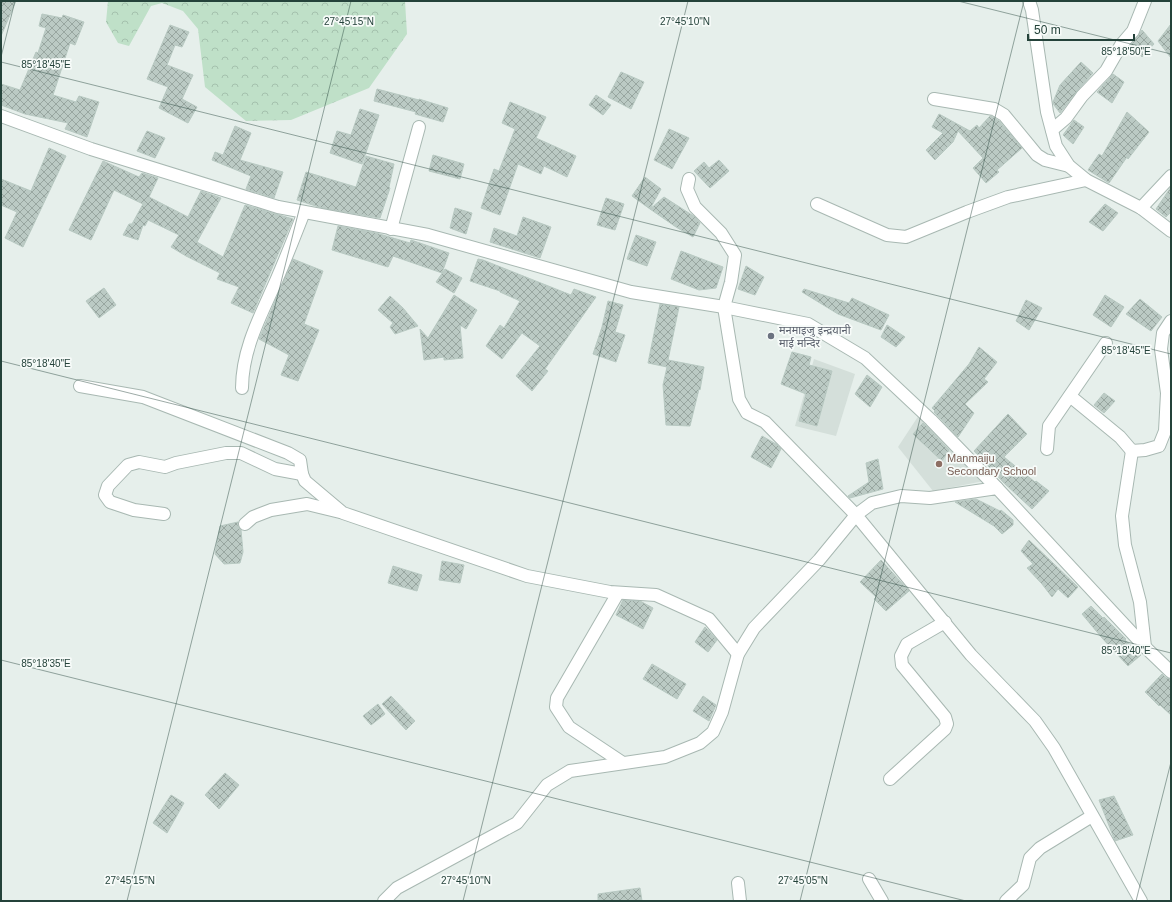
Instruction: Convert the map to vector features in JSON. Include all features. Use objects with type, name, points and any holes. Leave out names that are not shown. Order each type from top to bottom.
[{"type":"street","points":[[1029,1],[1032,10],[1047,112],[1056,146],[1069,166],[1086,180],[1140,208],[1171,231]]},
{"type":"street","points":[[1052,130],[1066,118],[1082,96],[1106,71],[1121,45],[1133,31],[1145,1]]},
{"type":"street","points":[[934,99],[994,109],[1004,115],[1037,155],[1045,160],[1069,166]]},
{"type":"street","points":[[1,116],[91,149],[278,207],[428,235],[631,292],[724,307],[808,324],[865,358],[932,420],[1145,647],[1171,672]]},
{"type":"street","points":[[391,229],[419,127]]},
{"type":"street","points":[[1140,208],[1171,176]]},
{"type":"street","points":[[689,179],[687,189],[695,207],[722,233],[735,255],[732,282],[724,307],[739,399],[747,413],[765,422],[856,515],[971,655],[1035,721],[1054,748],[1141,901]]},
{"type":"street","points":[[817,204],[887,234],[906,237],[1008,197],[1086,180]]},
{"type":"street","points":[[242,388],[242,374],[254,328],[277,279],[304,212]]},
{"type":"street","points":[[1132,450],[1145,450],[1159,446],[1166,432],[1167,393],[1161,349],[1163,333],[1171,321]]},
{"type":"street","points":[[1047,449],[1049,426],[1106,343]]},
{"type":"street","points":[[80,386],[143,397],[288,453],[300,460],[302,474],[305,481],[343,513]]},
{"type":"street","points":[[1070,396],[1120,436],[1132,450],[1122,516],[1125,545],[1140,602],[1145,647]]},
{"type":"street","points":[[164,514],[134,510],[110,502],[105,495],[108,486],[128,465],[139,462],[165,467],[176,463],[226,453],[241,453],[275,468],[302,474]]},
{"type":"street","points":[[384,901],[396,888],[517,823],[547,785],[570,770],[665,757],[700,743],[713,732],[722,712],[738,654],[754,628],[819,560],[856,515],[872,503],[901,496],[930,498],[997,488]]},
{"type":"street","points":[[245,524],[253,517],[271,510],[308,504],[343,513],[527,576],[618,593],[656,595],[709,619],[738,654]]},
{"type":"street","points":[[618,593],[557,698],[556,707],[569,727],[623,763]]},
{"type":"street","points":[[890,779],[944,729],[947,724],[945,718],[902,666],[901,656],[907,644],[945,622]]},
{"type":"street","points":[[1006,901],[1023,885],[1030,858],[1040,848],[1092,816]]},
{"type":"street","points":[[869,880],[882,901]]},
{"type":"street","points":[[738,883],[740,901]]},
{"type":"shaded area","points":[[814,359],[855,374],[836,436],[795,426]]},
{"type":"shaded area","name":"Manmaiju Secondary School","points":[[919,415],[984,481],[933,491],[898,447]]},
{"type":"green space","points":[[108,1],[405,1],[407,34],[369,88],[291,120],[246,121],[205,87],[198,29],[183,11],[162,3],[151,6],[129,46],[118,43],[106,22]]},
{"type":"building","points":[[1,1],[16,1],[1,36]]},
{"type":"building","points":[[42,14],[62,18],[63,15],[84,22],[75,45],[70,43],[53,95],[76,102],[79,96],[99,102],[87,137],[65,129],[68,123],[25,114],[1,105],[1,84],[20,90],[36,52],[38,53],[46,28],[39,26]]},
{"type":"building","points":[[1171,24],[1171,58],[1158,41]]},
{"type":"building","points":[[170,25],[189,32],[182,47],[175,45],[167,65],[193,75],[182,99],[197,107],[188,123],[159,108],[168,87],[147,79]]},
{"type":"building","points":[[1142,30],[1154,44],[1142,57],[1131,45]]},
{"type":"building","points":[[1081,62],[1093,73],[1060,113],[1053,102],[1060,85]]},
{"type":"building","points":[[621,72],[644,82],[631,109],[608,97]]},
{"type":"building","points":[[1113,74],[1124,82],[1112,103],[1097,92]]},
{"type":"building","points":[[377,89],[448,108],[443,122],[415,114],[416,112],[374,101]]},
{"type":"building","points":[[596,95],[611,105],[603,115],[589,105]]},
{"type":"building","points":[[510,102],[546,117],[536,138],[576,156],[567,177],[544,166],[541,174],[518,164],[500,215],[481,208],[494,169],[499,171],[515,129],[502,123]]},
{"type":"building","points":[[360,109],[379,115],[362,164],[330,153],[337,131],[351,135]]},
{"type":"building","points":[[1127,112],[1149,132],[1128,159],[1127,157],[1109,183],[1088,170],[1099,154],[1102,156]]},
{"type":"building","points":[[939,114],[970,131],[977,125],[979,128],[991,116],[999,121],[1022,148],[997,170],[999,172],[986,183],[973,168],[983,158],[958,131],[953,142],[935,160],[926,150],[943,133],[932,127]]},
{"type":"building","points":[[1074,120],[1084,127],[1073,144],[1063,135]]},
{"type":"building","points":[[235,126],[251,133],[240,160],[283,172],[274,198],[246,189],[251,176],[212,160],[215,152],[223,155]]},
{"type":"building","points":[[669,129],[689,138],[672,169],[654,160]]},
{"type":"building","points":[[147,131],[165,138],[155,158],[137,151]]},
{"type":"building","points":[[49,148],[66,156],[23,247],[5,238],[17,212],[1,205],[1,179],[31,191]]},
{"type":"building","points":[[433,155],[464,164],[460,179],[429,171]]},
{"type":"building","points":[[366,156],[394,164],[390,188],[380,218],[322,208],[297,200],[306,172],[356,187]]},
{"type":"building","points":[[719,160],[729,171],[710,188],[694,171],[704,162],[709,168]]},
{"type":"building","points":[[103,161],[139,177],[142,173],[158,178],[149,197],[188,217],[201,191],[221,198],[197,242],[223,257],[245,205],[293,219],[253,313],[231,303],[239,287],[217,279],[220,273],[171,247],[179,235],[148,220],[145,226],[143,225],[138,240],[123,235],[129,224],[132,224],[143,204],[114,190],[91,240],[69,230]]},
{"type":"building","points":[[645,177],[661,189],[650,209],[632,196]]},
{"type":"building","points":[[1171,187],[1171,212],[1166,217],[1156,209]]},
{"type":"building","points":[[664,197],[695,217],[700,223],[693,237],[650,209]]},
{"type":"building","points":[[606,198],[624,204],[615,230],[597,225]]},
{"type":"building","points":[[1105,204],[1118,213],[1103,231],[1089,222]]},
{"type":"building","points":[[455,208],[472,213],[466,234],[450,228]]},
{"type":"building","points":[[523,217],[551,227],[540,258],[490,242],[494,228],[517,236]]},
{"type":"building","points":[[338,226],[376,233],[410,243],[411,240],[449,253],[442,273],[393,256],[388,267],[332,250]]},
{"type":"building","points":[[636,235],[656,242],[647,266],[627,259]]},
{"type":"building","points":[[681,251],[723,267],[716,288],[699,290],[671,279]]},
{"type":"building","points":[[293,259],[323,271],[304,324],[319,330],[298,381],[281,375],[289,355],[259,339]]},
{"type":"building","points":[[478,259],[571,295],[574,289],[596,297],[545,369],[548,371],[532,391],[516,376],[540,346],[522,333],[502,359],[486,346],[500,325],[504,328],[520,301],[500,291],[470,281]]},
{"type":"building","points":[[746,266],[764,277],[755,295],[738,289]]},
{"type":"building","points":[[445,269],[462,278],[454,293],[436,282]]},
{"type":"building","points":[[104,288],[116,305],[99,318],[86,301]]},
{"type":"building","points":[[804,289],[849,303],[852,298],[889,315],[881,330],[838,314],[802,292]]},
{"type":"building","points":[[454,295],[477,310],[466,329],[460,325],[463,358],[444,360],[444,357],[424,360],[420,329],[428,338]]},
{"type":"building","points":[[1105,295],[1124,307],[1111,327],[1093,315]]},
{"type":"building","points":[[390,296],[403,308],[418,326],[395,334],[390,327],[393,323],[378,310]]},
{"type":"building","points":[[1140,299],[1162,317],[1151,331],[1126,314]]},
{"type":"building","points":[[1026,300],[1042,308],[1029,330],[1016,321]]},
{"type":"building","points":[[608,301],[623,305],[615,332],[625,335],[616,362],[593,354],[602,327]]},
{"type":"building","points":[[660,304],[679,307],[668,360],[704,367],[700,390],[699,389],[690,426],[666,425],[663,385],[667,367],[648,363]]},
{"type":"building","points":[[887,325],[905,337],[896,347],[881,337]]},
{"type":"building","points":[[979,347],[997,362],[984,379],[988,382],[965,404],[974,413],[958,437],[932,408],[969,364]]},
{"type":"building","points":[[792,352],[811,357],[809,365],[832,371],[817,426],[799,421],[806,394],[781,384]]},
{"type":"building","points":[[867,375],[882,387],[870,407],[855,394]]},
{"type":"building","points":[[1104,393],[1115,401],[1104,413],[1094,405]]},
{"type":"building","points":[[1008,414],[1027,434],[1004,457],[1035,482],[1036,481],[1049,491],[1032,509],[1004,483],[974,451]]},
{"type":"building","points":[[923,423],[949,450],[942,461],[913,434]]},
{"type":"building","points":[[762,436],[776,444],[781,449],[771,468],[751,457]]},
{"type":"building","points":[[878,459],[883,489],[850,498],[848,496],[869,482],[866,463]]},
{"type":"building","points":[[976,499],[1000,511],[1001,510],[1013,520],[1013,525],[1002,534],[994,526],[955,502]]},
{"type":"building","points":[[238,522],[238,526],[241,530],[243,552],[240,563],[224,564],[215,554],[220,526]]},
{"type":"building","points":[[1029,540],[1078,587],[1068,598],[1058,589],[1052,597],[1027,568],[1033,564],[1021,551]]},
{"type":"building","points":[[881,560],[909,591],[886,611],[874,599],[876,597],[860,582]]},
{"type":"building","points":[[442,561],[464,565],[460,583],[439,580]]},
{"type":"building","points":[[393,566],[422,575],[417,591],[388,583]]},
{"type":"building","points":[[623,600],[640,601],[653,608],[643,629],[616,615]]},
{"type":"building","points":[[1091,606],[1103,618],[1104,617],[1141,655],[1128,666],[1082,614]]},
{"type":"building","points":[[705,627],[717,640],[708,652],[695,642]]},
{"type":"building","points":[[652,664],[686,684],[677,699],[643,679]]},
{"type":"building","points":[[1162,674],[1166,678],[1171,679],[1171,715],[1160,705],[1159,706],[1145,692]]},
{"type":"building","points":[[391,696],[415,721],[406,730],[382,704]]},
{"type":"building","points":[[703,696],[716,705],[709,721],[693,711]]},
{"type":"building","points":[[378,704],[385,714],[371,725],[363,716]]},
{"type":"building","points":[[225,773],[239,785],[219,809],[205,795]]},
{"type":"building","points":[[171,795],[184,803],[167,833],[153,823]]},
{"type":"building","points":[[1114,796],[1133,835],[1115,841],[1099,800]]},
{"type":"building","points":[[640,888],[642,901],[598,901],[598,894]]},
{"type":"place","name":"मनमाइजु इन्द्रयानी माई मन्दिर","points":[[771,336]]},
{"type":"place","name":"Manmaiju Secondary School","points":[[939,464]]}]
